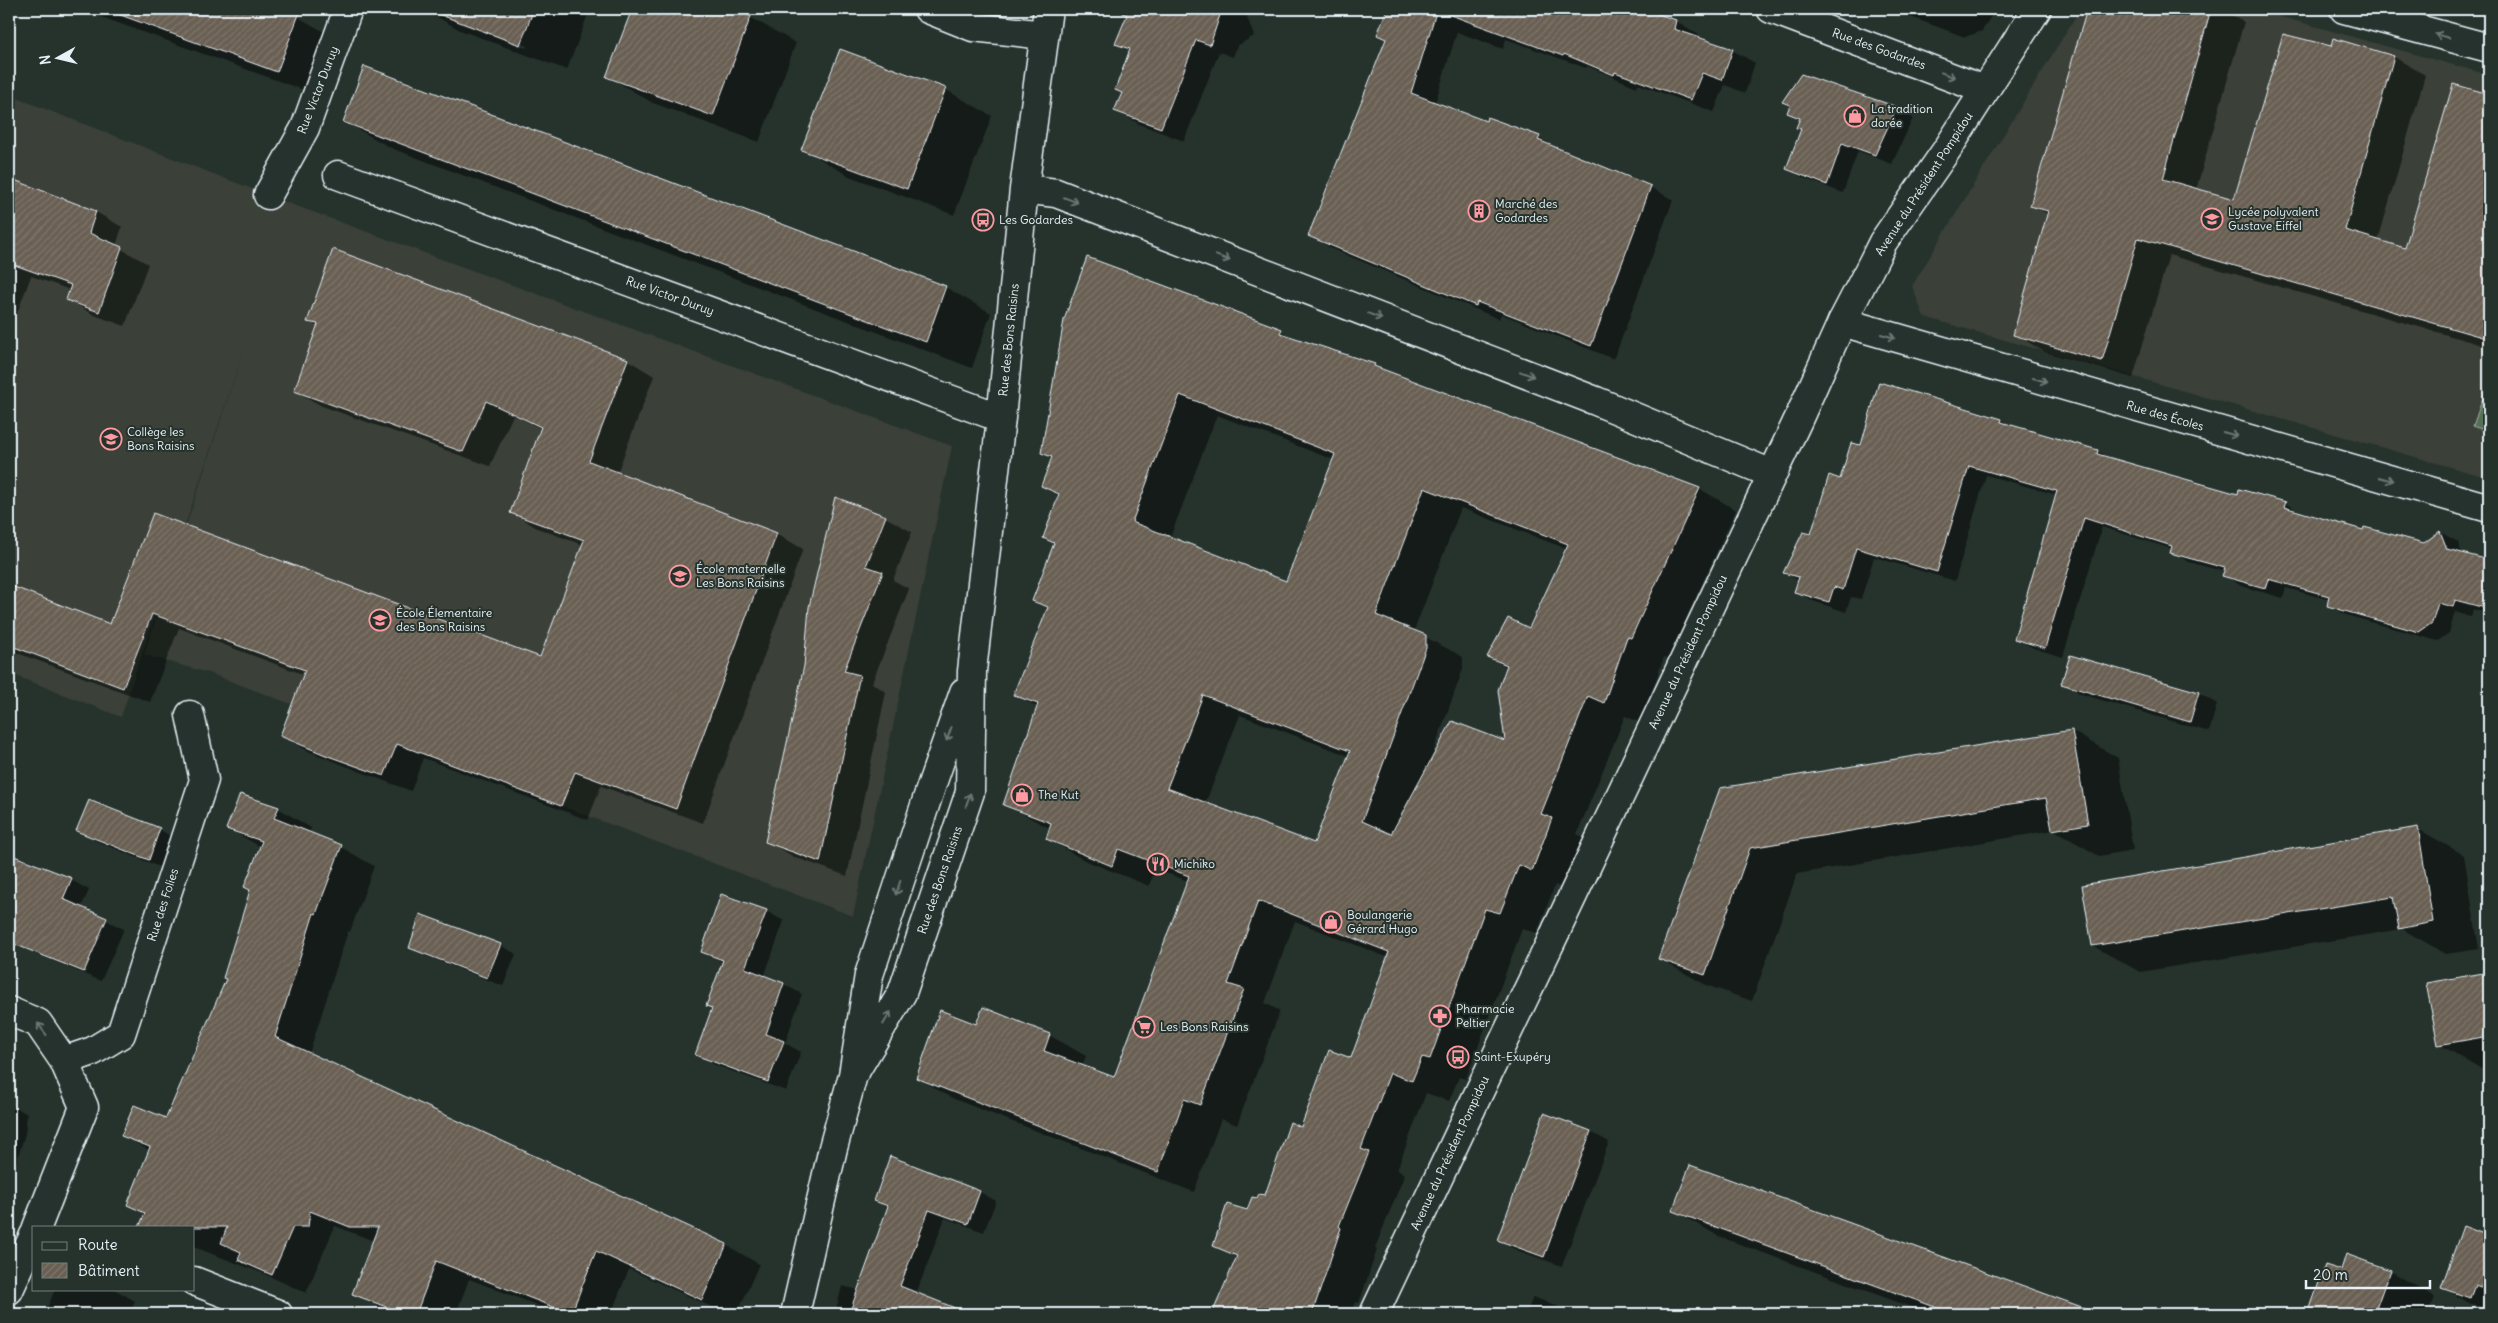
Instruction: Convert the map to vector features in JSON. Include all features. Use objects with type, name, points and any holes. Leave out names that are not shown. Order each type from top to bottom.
[{"type":"street","name":"Rue Victor Duruy","points":[[268,195],[305,128],[348,9]]},
{"type":"street","points":[[928,9],[973,27],[1044,35]]},
{"type":"street","name":"Rue des Bons Raisins","points":[[853,1075],[902,993],[970,792],[972,671],[1001,418],[1024,189],[1048,9]]},
{"type":"street","name":"Rue des Godardes","points":[[1771,9],[1985,90]]},
{"type":"street","name":"Avenue du Président Pompidou","points":[[1374,1314],[1772,474],[1842,322],[1883,242],[1985,90],[2036,9]]},
{"type":"street","points":[[2344,9],[2489,48]]},
{"type":"street","name":"Rue Victor Duruy","points":[[338,175],[1001,418]]},
{"type":"street","points":[[1024,189],[1056,194],[1596,401],[1772,474]]},
{"type":"street","name":"Rue des Écoles","points":[[1842,322],[2489,508]]},
{"type":"street","name":"Rue des Bons Raisins","points":[[795,1314],[833,1148],[853,1075],[869,975],[929,792],[972,671]]},
{"type":"street","name":"Rue des Folies","points":[[64,1061],[93,1051],[121,1034],[204,780],[190,715]]},
{"type":"street","points":[[9,1011],[38,1023],[64,1061],[84,1107],[42,1226]]},
{"type":"street","points":[[9,1290],[32,1246]]},
{"type":"street","points":[[195,1280],[278,1314]]},
{"type":"shaded area","points":[[2080,9],[2253,9],[2489,75],[2489,478],[1924,317],[1912,286]]},
{"type":"shaded area","points":[[9,95],[291,204],[952,446],[853,916],[209,673],[144,655],[245,346],[121,717],[9,673]]},
{"type":"green space","points":[[2489,380],[2489,432],[2473,426]]},
{"type":"building","points":[[115,9],[301,9],[277,72],[115,13]]},
{"type":"building","points":[[434,9],[534,9],[520,45],[433,12]]},
{"type":"building","points":[[632,9],[731,9],[751,16],[713,116],[606,77]]},
{"type":"building","points":[[1123,9],[1222,9],[1210,45],[1196,40],[1161,128],[1114,111],[1122,93],[1115,90],[1130,49],[1115,44],[1127,15],[1122,13]]},
{"type":"building","name":"Marché des Godardes","points":[[1387,9],[1437,9],[1411,93],[1486,121],[1487,117],[1540,136],[1538,140],[1651,186],[1591,346],[1477,302],[1476,306],[1308,236],[1386,39],[1377,35]]},
{"type":"building","points":[[1445,9],[1644,9],[1676,20],[1674,29],[1733,49],[1722,80],[1702,73],[1691,100],[1615,72],[1614,75],[1564,54],[1563,56],[1445,13]]},
{"type":"building","points":[[2087,9],[2211,9],[2163,179],[2234,199],[2283,34],[2331,46],[2333,38],[2394,56],[2345,230],[2405,248],[2453,84],[2489,94],[2489,339],[2138,238],[2102,361],[2013,335],[2048,211],[2030,206]]},
{"type":"building","points":[[840,49],[946,88],[907,189],[801,150]]},
{"type":"building","points":[[364,66],[946,286],[926,342],[343,122]]},
{"type":"building","points":[[1801,74],[1897,107],[1875,155],[1842,143],[1827,185],[1786,169],[1801,129],[1796,128],[1800,118],[1787,113],[1790,105],[1782,102]]},
{"type":"building","points":[[9,178],[96,211],[89,233],[122,247],[99,312],[66,300],[71,285],[9,263]]},
{"type":"building","points":[[333,249],[628,359],[589,461],[777,533],[676,809],[575,772],[561,806],[397,744],[384,776],[328,756],[280,736],[305,670],[152,614],[123,688],[9,645],[9,585],[110,624],[153,513],[540,657],[584,540],[510,513],[541,427],[486,401],[463,452],[294,391],[318,324],[307,322]]},
{"type":"building","points":[[1087,257],[1282,329],[1280,333],[1375,364],[1374,366],[1700,488],[1631,638],[1627,637],[1604,703],[1588,696],[1541,814],[1552,818],[1532,871],[1519,865],[1500,913],[1485,909],[1430,1059],[1422,1057],[1412,1081],[1390,1073],[1361,1149],[1369,1152],[1339,1226],[1341,1228],[1312,1314],[1212,1314],[1237,1256],[1213,1246],[1227,1204],[1247,1210],[1252,1197],[1257,1198],[1259,1194],[1265,1195],[1290,1122],[1301,1127],[1329,1050],[1351,1058],[1389,952],[1258,901],[1228,984],[1244,989],[1200,1105],[1184,1099],[1158,1172],[916,1078],[940,1010],[976,1024],[983,1007],[1050,1034],[1044,1051],[1114,1077],[1189,876],[1118,849],[1112,866],[1046,839],[1051,823],[1003,805],[1038,704],[1013,695],[1048,607],[1032,601],[1054,543],[1043,538],[1059,494],[1041,486],[1052,457],[1041,453],[1064,320]],"holes":[[[1180,395],[1335,454],[1286,581],[1132,522]],[[1424,488],[1568,544],[1529,628],[1508,618],[1487,657],[1507,665],[1498,690],[1505,741],[1452,721],[1391,834],[1362,821],[1426,648],[1426,635],[1376,615]],[[1203,695],[1350,751],[1314,843],[1167,788]]]},
{"type":"building","points":[[1879,382],[2002,419],[2001,422],[2098,450],[2097,454],[2238,494],[2239,489],[2286,502],[2284,507],[2363,530],[2364,527],[2424,543],[2440,531],[2447,549],[2489,560],[2489,609],[2455,600],[2453,607],[2438,603],[2432,623],[2419,632],[2327,606],[2329,596],[2268,579],[2265,588],[2222,576],[2225,568],[2170,553],[2172,546],[2084,518],[2045,648],[2014,639],[2057,491],[1969,466],[1937,572],[1856,548],[1843,590],[1834,587],[1829,602],[1794,592],[1799,577],[1783,573],[1803,532],[1811,534],[1829,475],[1840,479],[1851,443],[1861,445]]},
{"type":"building","points":[[835,497],[886,516],[866,566],[883,572],[844,671],[860,675],[820,862],[765,842],[804,666],[809,607]]},
{"type":"building","points":[[2070,655],[2199,692],[2190,722],[2061,684]]},
{"type":"building","points":[[2072,730],[2088,824],[2052,830],[2046,798],[1750,848],[1705,975],[1658,959],[1720,788]]},
{"type":"building","points":[[240,794],[279,807],[274,818],[342,845],[316,914],[314,913],[275,1037],[727,1244],[702,1300],[596,1251],[571,1314],[436,1261],[416,1314],[405,1314],[352,1294],[378,1227],[350,1227],[310,1211],[308,1227],[293,1227],[272,1275],[238,1260],[241,1252],[221,1243],[227,1227],[139,1226],[145,1213],[127,1205],[150,1147],[121,1136],[134,1105],[166,1118],[226,979],[223,978],[250,890],[244,887],[262,841],[226,829]]},
{"type":"building","points":[[89,800],[160,828],[149,860],[76,831]]},
{"type":"building","points":[[2418,827],[2433,922],[2399,929],[2393,897],[2092,946],[2082,885]]},
{"type":"building","points":[[9,854],[72,878],[63,899],[107,918],[84,972],[9,942]]},
{"type":"building","points":[[721,894],[767,910],[745,968],[784,983],[766,1034],[784,1041],[768,1082],[695,1055],[712,1008],[706,1006],[723,960],[701,952]]},
{"type":"building","points":[[420,914],[501,944],[487,978],[409,948]]},
{"type":"building","points":[[2489,972],[2489,1036],[2438,1045],[2426,983]]},
{"type":"building","points":[[1544,1113],[1591,1131],[1544,1257],[1497,1240]]},
{"type":"building","points":[[890,1156],[980,1191],[968,1224],[929,1210],[900,1286],[965,1312],[965,1314],[849,1314],[888,1206],[874,1201]]},
{"type":"building","points":[[1690,1165],[2090,1310],[2089,1314],[1954,1314],[1672,1211]]},
{"type":"building","points":[[2463,1226],[2489,1236],[2489,1290],[2475,1285],[2470,1298],[2441,1288]]},
{"type":"building","points":[[2346,1254],[2390,1270],[2374,1314],[2308,1314],[2325,1265],[2341,1270]]},
{"type":"place","name":"La tradition dorée","points":[[1855,116]]},
{"type":"place","name":"Marché des Godardes","points":[[1479,211]]},
{"type":"place","name":"Lycée polyvalent Gustave Eiffel","points":[[2212,219]]},
{"type":"place","name":"Les Godardes","points":[[983,220]]},
{"type":"place","name":"Collège les Bons Raisins","points":[[111,439]]},
{"type":"place","name":"École maternelle Les Bons Raisins","points":[[680,576]]},
{"type":"place","name":"École Élementaire des Bons Raisins","points":[[380,620]]},
{"type":"place","name":"The Kut","points":[[1022,795]]},
{"type":"place","name":"Michiko","points":[[1158,864]]},
{"type":"place","name":"Boulangerie Gérard Hugo","points":[[1331,922]]},
{"type":"place","name":"Pharmacie Peltier","points":[[1440,1016]]},
{"type":"place","name":"Les Bons Raisins","points":[[1144,1027]]},
{"type":"place","name":"Saint-Exupéry","points":[[1458,1057]]}]
